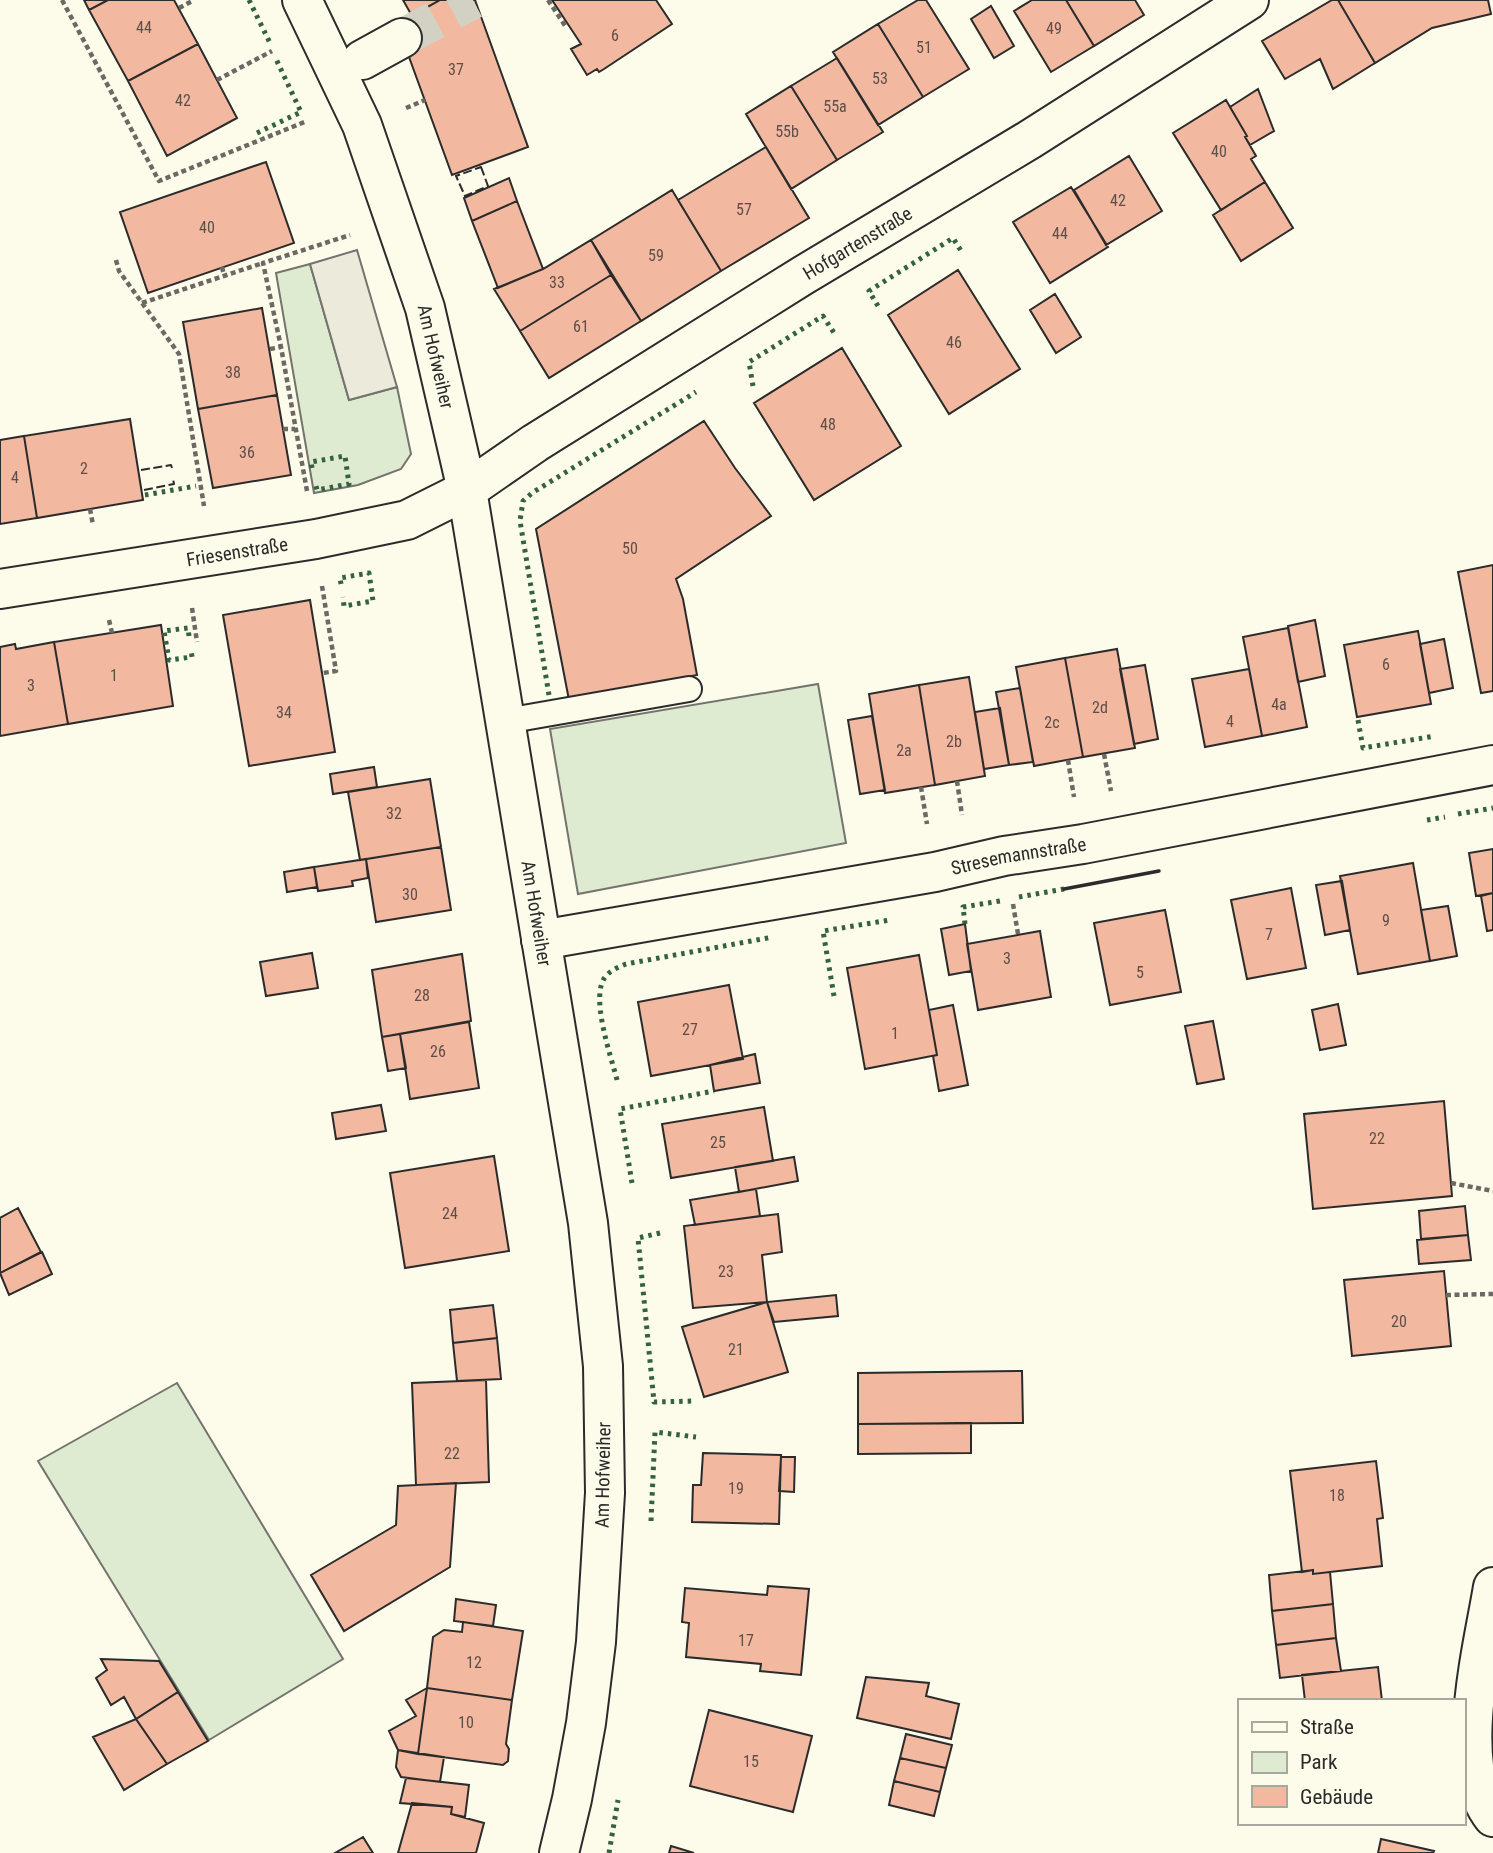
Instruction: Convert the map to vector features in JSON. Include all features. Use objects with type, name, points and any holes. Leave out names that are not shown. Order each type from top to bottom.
[{"type":"street","name":"Am Hofweiher","points":[[302,0],[362,125],[421,295],[467,490],[588,1223],[603,1366],[605,1493],[596,1642],[586,1723],[559,1853]]},
{"type":"street","name":"Hofgartenstraße","points":[[467,490],[547,435],[802,276],[1030,140],[1249,0]]},
{"type":"street","points":[[362,60],[402,38]]},
{"type":"street","name":"Friesenstraße","points":[[0,589],[342,534],[407,520],[467,490]]},
{"type":"street","name":"Stresemannstraße","points":[[541,940],[935,872],[1004,856],[1083,844],[1493,765]]},
{"type":"street","points":[[1493,1587],[1473,1714],[1476,1785],[1493,1817]]},
{"type":"lane","points":[[506,721],[689,689]]},
{"type":"path","points":[[62,0],[159,181],[315,118]]},
{"type":"path","points":[[179,8],[194,0]]},
{"type":"path","points":[[548,0],[566,27]]},
{"type":"path","points":[[217,80],[283,45]]},
{"type":"path","points":[[142,303],[360,231]]},
{"type":"path","points":[[116,260],[119,271],[178,354],[205,517]]},
{"type":"path","points":[[263,263],[309,502]]},
{"type":"path","points":[[222,267],[224,275]]},
{"type":"path","points":[[270,349],[281,347]]},
{"type":"path","points":[[283,429],[295,429]]},
{"type":"path","points":[[322,583],[337,671],[323,673]]},
{"type":"path","points":[[191,603],[197,642]]},
{"type":"path","points":[[1451,1184],[1493,1191]]},
{"type":"path","points":[[1446,1295],[1493,1294]]},
{"type":"green space","points":[[310,264],[349,400],[397,387],[411,454],[401,469],[358,485],[314,493],[276,273]]},
{"type":"green space","points":[[818,684],[846,843],[578,894],[550,729]]},
{"type":"green space","points":[[177,1383],[343,1659],[209,1740],[38,1461]]},
{"type":"shaded area","points":[[357,250],[397,387],[349,400],[310,264]]},
{"type":"building","points":[[84,0],[108,0],[89,10]]},
{"type":"building","points":[[108,0],[174,0],[198,44],[128,81],[89,10]]},
{"type":"building","points":[[403,0],[440,0],[412,16]]},
{"type":"building","points":[[440,0],[475,0],[528,147],[452,175],[397,24]]},
{"type":"building","points":[[552,0],[656,0],[672,24],[599,72],[597,69],[587,75],[571,49],[581,44]]},
{"type":"building","points":[[918,0],[926,0],[969,69],[923,97],[878,24]]},
{"type":"building","points":[[1032,0],[1066,0],[1094,46],[1051,72],[1014,11]]},
{"type":"building","points":[[1066,0],[1135,0],[1144,15],[1094,46]]},
{"type":"building","points":[[1332,0],[1338,0],[1375,63],[1333,89],[1320,59],[1285,79],[1262,41]]},
{"type":"building","points":[[1338,0],[1488,0],[1491,14],[1432,28],[1375,63]]},
{"type":"building","points":[[991,6],[1014,46],[994,58],[971,19]]},
{"type":"building","points":[[878,24],[923,97],[878,125],[833,52]]},
{"type":"building","points":[[198,44],[237,118],[167,156],[128,81]]},
{"type":"building","points":[[837,58],[883,132],[837,160],[791,86]]},
{"type":"building","points":[[791,86],[837,160],[791,189],[746,114]]},
{"type":"building","points":[[1258,89],[1274,131],[1250,145],[1230,107]]},
{"type":"building","points":[[1226,100],[1247,136],[1245,137],[1256,156],[1251,159],[1265,182],[1221,210],[1173,133]]},
{"type":"building","points":[[766,147],[809,218],[721,271],[678,200]]},
{"type":"building","points":[[1129,156],[1162,211],[1106,245],[1074,190]]},
{"type":"building","points":[[266,162],[294,243],[148,293],[120,212]]},
{"type":"building","points":[[509,178],[517,201],[472,221],[464,198]]},
{"type":"building","points":[[1265,182],[1293,228],[1241,261],[1213,215]]},
{"type":"building","points":[[1071,187],[1108,247],[1050,283],[1013,222]]},
{"type":"building","points":[[672,190],[721,271],[641,321],[591,240]]},
{"type":"building","points":[[517,201],[543,269],[498,288],[472,221]]},
{"type":"building","points":[[591,240],[611,275],[520,331],[494,289],[543,269]]},
{"type":"building","points":[[958,270],[1020,369],[949,414],[888,315]]},
{"type":"building","points":[[611,275],[641,321],[549,378],[520,331]]},
{"type":"building","points":[[1055,294],[1081,337],[1056,353],[1030,310]]},
{"type":"building","points":[[262,308],[277,395],[198,409],[183,322]]},
{"type":"building","points":[[842,348],[901,446],[814,500],[754,403]]},
{"type":"building","points":[[277,395],[291,475],[213,488],[198,409]]},
{"type":"building","points":[[130,419],[143,500],[37,518],[24,436]]},
{"type":"building","points":[[704,421],[771,516],[676,579],[683,599],[697,675],[569,700],[536,529]]},
{"type":"building","points":[[24,436],[37,518],[0,524],[0,440]]},
{"type":"building","points":[[1493,565],[1493,691],[1481,693],[1458,572]]},
{"type":"building","points":[[310,600],[335,752],[249,766],[223,615]]},
{"type":"building","points":[[1315,620],[1325,676],[1298,682],[1288,626]]},
{"type":"building","points":[[161,625],[173,706],[68,724],[54,642]]},
{"type":"building","points":[[1288,628],[1307,727],[1262,736],[1243,637]]},
{"type":"building","points":[[1418,631],[1431,704],[1357,717],[1344,645]]},
{"type":"building","points":[[1444,639],[1453,688],[1429,693],[1420,644]]},
{"type":"building","points":[[54,642],[68,724],[0,736],[0,647],[15,644],[16,649]]},
{"type":"building","points":[[1117,649],[1135,748],[1083,757],[1065,658]]},
{"type":"building","points":[[1065,658],[1083,757],[1034,766],[1016,667]]},
{"type":"building","points":[[1145,665],[1158,739],[1134,744],[1120,669]]},
{"type":"building","points":[[1249,669],[1262,736],[1205,747],[1192,679]]},
{"type":"building","points":[[969,677],[985,776],[935,785],[919,685]]},
{"type":"building","points":[[919,685],[935,785],[885,793],[869,694]]},
{"type":"building","points":[[1020,688],[1033,762],[1009,765],[996,692]]},
{"type":"building","points":[[1000,708],[1009,765],[984,769],[975,712]]},
{"type":"building","points":[[872,716],[885,790],[860,794],[848,720]]},
{"type":"building","points":[[374,767],[377,787],[333,794],[330,774]]},
{"type":"building","points":[[430,779],[441,847],[360,860],[348,792]]},
{"type":"building","points":[[441,847],[451,910],[376,922],[366,859]]},
{"type":"building","points":[[1493,849],[1493,893],[1476,896],[1469,853]]},
{"type":"building","points":[[366,859],[368,878],[352,881],[353,886],[318,891],[314,867]]},
{"type":"building","points":[[1413,863],[1430,961],[1358,974],[1340,876]]},
{"type":"building","points":[[314,867],[317,887],[287,892],[284,872]]},
{"type":"building","points":[[1342,881],[1350,930],[1325,935],[1316,885]]},
{"type":"building","points":[[1291,888],[1306,968],[1247,979],[1231,900]]},
{"type":"building","points":[[1493,893],[1493,930],[1487,931],[1481,896]]},
{"type":"building","points":[[1448,906],[1457,956],[1430,961],[1421,910]]},
{"type":"building","points":[[1165,910],[1181,992],[1110,1005],[1094,923]]},
{"type":"building","points":[[965,924],[971,971],[949,975],[941,929]]},
{"type":"building","points":[[1040,931],[1051,997],[978,1010],[967,944]]},
{"type":"building","points":[[312,953],[318,988],[266,996],[260,962]]},
{"type":"building","points":[[462,954],[471,1021],[382,1037],[372,970]]},
{"type":"building","points":[[919,955],[937,1055],[865,1069],[847,968]]},
{"type":"building","points":[[729,985],[743,1059],[651,1076],[638,1002]]},
{"type":"building","points":[[1338,1004],[1346,1045],[1320,1050],[1312,1010]]},
{"type":"building","points":[[953,1005],[968,1085],[939,1091],[933,1056],[937,1055],[929,1010]]},
{"type":"building","points":[[1213,1021],[1224,1079],[1197,1084],[1185,1026]]},
{"type":"building","points":[[469,1022],[479,1088],[410,1099],[400,1034]]},
{"type":"building","points":[[400,1034],[406,1068],[388,1071],[382,1037]]},
{"type":"building","points":[[755,1054],[760,1083],[714,1091],[710,1065]]},
{"type":"building","points":[[1444,1101],[1452,1196],[1313,1209],[1304,1114]]},
{"type":"building","points":[[381,1105],[386,1131],[336,1139],[332,1113]]},
{"type":"building","points":[[764,1107],[773,1161],[671,1178],[662,1124]]},
{"type":"building","points":[[494,1156],[509,1251],[405,1268],[390,1173]]},
{"type":"building","points":[[794,1157],[798,1181],[739,1192],[735,1167]]},
{"type":"building","points":[[756,1189],[760,1216],[695,1225],[690,1200]]},
{"type":"building","points":[[1465,1206],[1468,1235],[1421,1239],[1419,1211]]},
{"type":"building","points":[[18,1208],[41,1252],[0,1273],[0,1218]]},
{"type":"building","points":[[778,1214],[782,1252],[762,1255],[767,1302],[693,1308],[684,1226]]},
{"type":"building","points":[[1468,1235],[1471,1260],[1419,1264],[1417,1240]]},
{"type":"building","points":[[42,1252],[52,1274],[9,1295],[0,1273]]},
{"type":"building","points":[[1444,1271],[1451,1346],[1352,1356],[1344,1280]]},
{"type":"building","points":[[836,1295],[838,1316],[774,1322],[767,1302]]},
{"type":"building","points":[[767,1302],[788,1372],[704,1397],[682,1327]]},
{"type":"building","points":[[493,1305],[497,1338],[453,1343],[450,1310]]},
{"type":"building","points":[[497,1338],[501,1379],[457,1381],[453,1343]]},
{"type":"building","points":[[1022,1371],[1023,1423],[858,1424],[858,1373]]},
{"type":"building","points":[[486,1380],[489,1482],[416,1485],[412,1383]]},
{"type":"building","points":[[971,1423],[971,1453],[858,1454],[858,1424]]},
{"type":"building","points":[[703,1453],[781,1455],[779,1524],[692,1522],[693,1485],[701,1485]]},
{"type":"building","points":[[781,1457],[795,1457],[794,1492],[779,1491]]},
{"type":"building","points":[[1376,1461],[1383,1518],[1377,1519],[1382,1566],[1313,1574],[1313,1570],[1302,1572],[1290,1471]]},
{"type":"building","points":[[456,1483],[450,1567],[344,1631],[311,1575],[396,1525],[398,1486]]},
{"type":"building","points":[[1313,1570],[1313,1574],[1330,1572],[1333,1604],[1272,1611],[1269,1575]]},
{"type":"building","points":[[768,1586],[809,1589],[801,1675],[760,1671],[761,1664],[686,1657],[689,1623],[682,1622],[685,1588],[767,1595]]},
{"type":"building","points":[[456,1599],[496,1605],[493,1626],[454,1621]]},
{"type":"building","points":[[1333,1604],[1336,1638],[1276,1645],[1272,1611]]},
{"type":"building","points":[[463,1622],[523,1631],[512,1700],[427,1688],[433,1637],[444,1630],[462,1632]]},
{"type":"building","points":[[1336,1638],[1341,1671],[1280,1678],[1276,1645]]},
{"type":"building","points":[[101,1659],[159,1661],[178,1692],[136,1719],[124,1697],[111,1705],[96,1678],[107,1670]]},
{"type":"building","points":[[1378,1667],[1382,1699],[1305,1699],[1302,1675]]},
{"type":"building","points":[[866,1677],[929,1683],[926,1696],[959,1704],[951,1739],[857,1718]]},
{"type":"building","points":[[427,1688],[512,1700],[506,1744],[509,1749],[508,1761],[503,1765],[418,1754]]},
{"type":"building","points":[[427,1688],[418,1754],[398,1750],[389,1731],[416,1716],[406,1700]]},
{"type":"building","points":[[178,1692],[208,1741],[167,1764],[136,1719]]},
{"type":"building","points":[[709,1710],[812,1736],[793,1812],[690,1786]]},
{"type":"building","points":[[136,1719],[167,1764],[124,1790],[93,1737]]},
{"type":"building","points":[[906,1734],[952,1745],[946,1768],[900,1758]]},
{"type":"building","points":[[398,1750],[444,1757],[440,1782],[401,1777],[396,1767]]},
{"type":"building","points":[[900,1758],[946,1768],[940,1792],[894,1781]]},
{"type":"building","points":[[406,1778],[469,1785],[465,1817],[451,1814],[452,1807],[400,1803]]},
{"type":"building","points":[[894,1781],[940,1792],[934,1816],[889,1805]]},
{"type":"building","points":[[412,1803],[452,1807],[451,1814],[484,1823],[476,1853],[398,1853]]},
{"type":"building","points":[[363,1837],[373,1853],[335,1853]]},
{"type":"building","points":[[1381,1839],[1434,1851],[1378,1853]]},
{"type":"building","points":[[671,1846],[694,1853],[669,1853]]},
{"type":"tunnel","points":[[402,38],[473,0]]},
{"type":"hedge","points":[[249,0],[270,43]]},
{"type":"hedge","points":[[257,133],[301,112],[276,59]]},
{"type":"hedge","points":[[878,306],[869,291],[953,238],[963,254]]},
{"type":"hedge","points":[[753,386],[749,362],[823,316],[836,336]]},
{"type":"hedge","points":[[549,695],[520,521],[523,501],[696,392]]},
{"type":"hedge","points":[[312,468],[311,462],[345,456],[349,484],[317,490],[315,482]]},
{"type":"hedge","points":[[145,495],[196,486]]},
{"type":"hedge","points":[[341,584],[340,578],[369,573],[373,601],[344,606],[343,597]]},
{"type":"hedge","points":[[189,636],[188,628],[164,631],[169,660],[192,657],[191,649]]},
{"type":"hedge","points":[[1358,720],[1363,748],[1435,736]]},
{"type":"hedge","points":[[1458,814],[1493,808]]},
{"type":"hedge","points":[[1427,820],[1445,817]]},
{"type":"hedge","points":[[1019,897],[1064,889]]},
{"type":"hedge","points":[[965,924],[963,907],[1000,901]]},
{"type":"hedge","points":[[834,996],[823,931],[890,920]]},
{"type":"hedge","points":[[617,1080],[600,1011],[601,985],[608,974],[626,964],[773,937]]},
{"type":"hedge","points":[[632,1183],[620,1109],[714,1091]]},
{"type":"hedge","points":[[660,1233],[638,1238],[654,1402],[695,1401]]},
{"type":"hedge","points":[[651,1521],[655,1432],[696,1437]]},
{"type":"hedge","points":[[609,1853],[618,1800]]},
{"type":"fence","points":[[481,167],[488,186],[465,196],[456,176],[481,167]]},
{"type":"fence","points":[[141,470],[171,465],[172,468]]},
{"type":"fence","points":[[144,490],[174,484],[173,479]]},
{"type":"wall","points":[[1064,889],[1159,871]]}]
